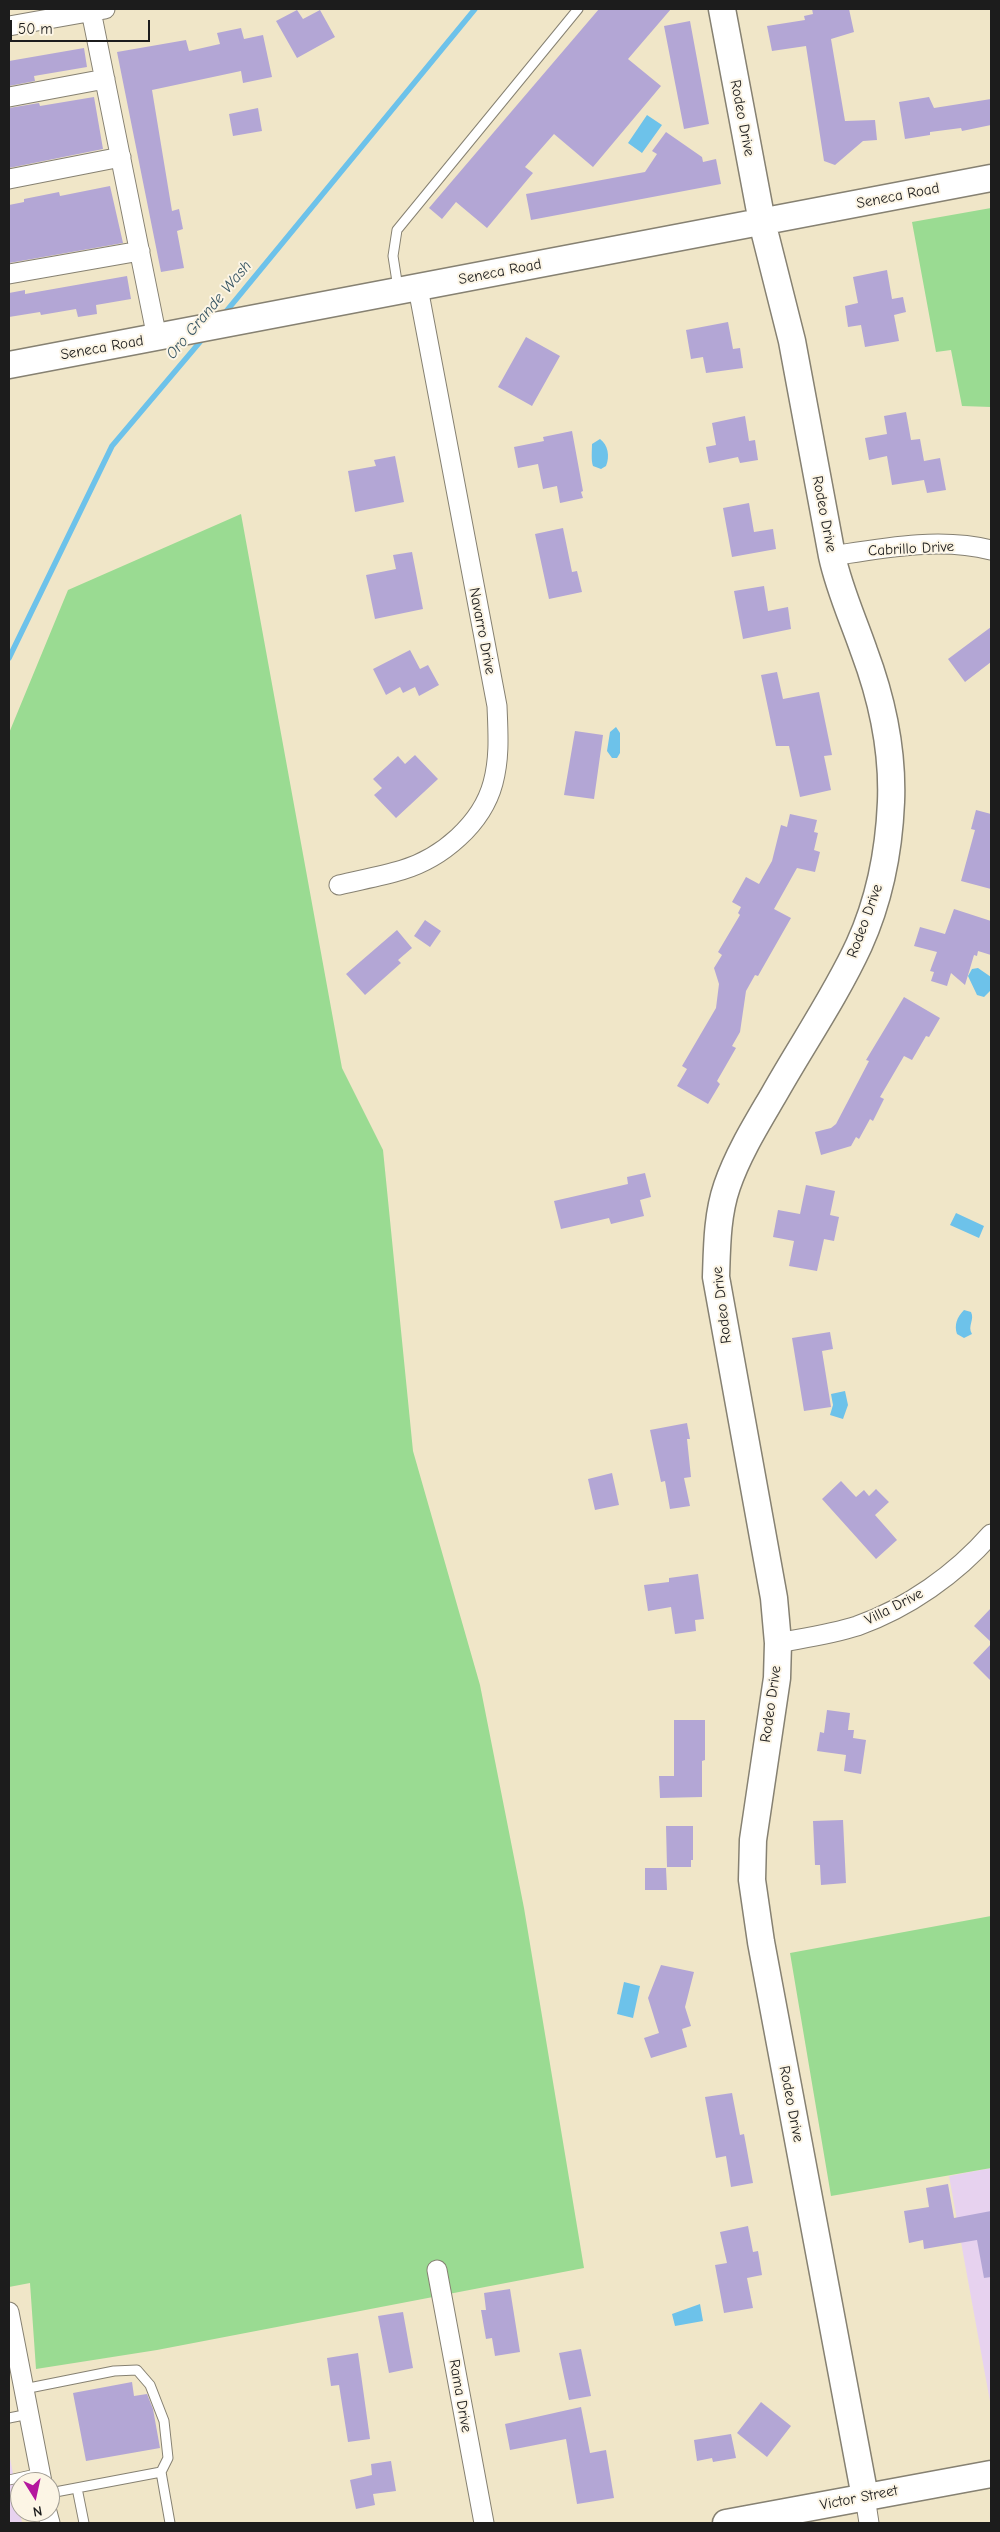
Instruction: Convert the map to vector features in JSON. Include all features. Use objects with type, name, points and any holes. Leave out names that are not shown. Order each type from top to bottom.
[{"type":"street","name":"Rodeo Drive","points":[[722,9],[762,222],[792,341],[838,584],[876,685],[885,725],[891,802],[886,850],[876,897],[860,943],[842,978],[743,1149],[727,1186],[717,1230],[716,1277],[720,1308],[774,1598],[778,1643],[777,1678],[754,1833],[752,1880],[764,1960],[869,2523]]},
{"type":"street","points":[[9,26],[89,10],[160,337]]},
{"type":"street","points":[[9,97],[105,79]]},
{"type":"street","points":[[9,179],[121,157]]},
{"type":"street","name":"Seneca Road","points":[[9,365],[991,178]]},
{"type":"street","points":[[9,274],[140,251]]},
{"type":"street","name":"Navarro Drive","points":[[339,885],[404,869],[435,854],[464,833],[480,811],[493,783],[499,746],[495,698],[408,290]]},
{"type":"street","name":"Cabrillo Drive","points":[[832,556],[897,546],[941,544],[991,550]]},
{"type":"street","name":"Villa Drive","points":[[778,1643],[857,1626],[894,1610],[937,1584],[991,1534]]},
{"type":"street","name":"Rama Drive","points":[[437,2270],[484,2523]]},
{"type":"street","points":[[9,2317],[40,2472]]},
{"type":"street","name":"Victor Street","points":[[726,2523],[801,2513],[864,2497],[991,2474]]},
{"type":"lane","points":[[408,290],[392,256],[397,230],[578,9]]},
{"type":"lane","points":[[24,2389],[114,2370],[136,2370],[144,2376],[150,2385],[164,2421],[168,2458],[161,2472],[170,2523]]},
{"type":"lane","points":[[9,2418],[29,2414]]},
{"type":"lane","points":[[60,2491],[161,2472]]},
{"type":"lane","points":[[77,2488],[84,2523]]},
{"type":"shaded area","points":[[991,2168],[991,2407],[949,2176]]},
{"type":"shaded area","points":[[9,2453],[13,2472],[10,2472],[10,2522],[22,2523],[9,2523]]},
{"type":"green space","points":[[991,208],[991,407],[962,406],[951,350],[936,352],[912,222]]},
{"type":"green space","points":[[241,514],[342,1068],[383,1150],[413,1451],[480,1685],[524,1908],[584,2268],[157,2350],[36,2369],[30,2283],[9,2287],[9,733],[68,590]]},
{"type":"green space","points":[[991,1916],[991,2168],[831,2196],[790,1953]]},
{"type":"water","points":[[647,115],[662,125],[642,153],[628,143]]},
{"type":"water","points":[[600,439],[605,444],[608,455],[606,466],[601,469],[593,466],[592,458],[592,444]]},
{"type":"water","points":[[616,727],[620,733],[620,753],[617,758],[612,758],[607,751],[610,732]]},
{"type":"water","points":[[978,968],[991,977],[990,991],[984,997],[977,995],[968,976],[972,969]]},
{"type":"water","points":[[956,1213],[984,1226],[979,1238],[950,1225]]},
{"type":"water","points":[[964,1310],[971,1312],[972,1315],[970,1328],[972,1334],[964,1338],[957,1334],[956,1324]]},
{"type":"water","points":[[845,1391],[848,1405],[843,1419],[830,1415],[833,1405],[831,1394]]},
{"type":"water","points":[[624,1982],[640,1986],[633,2018],[617,2014]]},
{"type":"water","points":[[700,2304],[703,2321],[675,2326],[672,2314]]},
{"type":"building","points":[[599,9],[671,9],[628,59],[661,86],[593,167],[554,134],[525,167],[533,173],[487,228],[456,202],[442,219],[429,208]]},
{"type":"building","points":[[812,9],[849,9],[854,32],[831,39],[845,121],[875,120],[877,140],[863,141],[835,165],[824,161],[806,46],[772,51],[767,26],[805,20],[804,16],[813,14]]},
{"type":"building","points":[[297,10],[303,19],[320,10],[335,37],[297,58],[276,21]]},
{"type":"building","points":[[690,21],[709,124],[684,129],[664,26]]},
{"type":"building","points":[[241,28],[244,39],[263,35],[272,77],[243,83],[241,71],[152,90],[172,211],[179,209],[183,229],[177,231],[184,268],[161,272],[117,52],[186,40],[189,51],[220,44],[217,33]]},
{"type":"building","points":[[84,48],[87,67],[34,76],[35,81],[9,86],[9,61]]},
{"type":"building","points":[[94,97],[103,149],[9,168],[9,108],[39,103],[40,106]]},
{"type":"building","points":[[929,97],[934,108],[991,99],[991,125],[962,131],[961,128],[930,132],[930,135],[905,139],[899,102]]},
{"type":"building","points":[[258,108],[262,131],[233,136],[229,114]]},
{"type":"building","points":[[666,132],[702,157],[703,162],[716,159],[721,184],[531,220],[526,194],[645,172],[657,154],[652,151]]},
{"type":"building","points":[[110,186],[123,243],[9,263],[9,205],[24,202],[24,199],[59,192],[60,196]]},
{"type":"building","points":[[887,270],[892,299],[903,297],[906,312],[894,315],[899,341],[865,347],[861,325],[848,327],[845,306],[858,303],[853,277]]},
{"type":"building","points":[[127,276],[131,299],[96,305],[97,314],[78,317],[76,309],[41,315],[40,312],[9,317],[9,293],[25,290],[25,294]]},
{"type":"building","points":[[728,322],[733,349],[740,348],[743,368],[706,373],[703,357],[691,359],[686,330]]},
{"type":"building","points":[[526,337],[560,356],[532,406],[498,387]]},
{"type":"building","points":[[906,412],[911,440],[920,439],[924,461],[940,458],[946,490],[927,493],[924,480],[892,485],[887,456],[869,460],[865,438],[887,434],[884,416]]},
{"type":"building","points":[[745,416],[749,441],[755,440],[758,460],[740,463],[738,457],[709,463],[706,447],[716,445],[712,423]]},
{"type":"building","points":[[572,431],[583,498],[560,503],[557,486],[543,489],[538,464],[518,468],[514,447],[544,441],[543,437]]},
{"type":"building","points":[[395,456],[404,502],[355,512],[348,471],[376,466],[374,460]]},
{"type":"building","points":[[749,503],[754,532],[773,529],[776,549],[732,557],[723,508]]},
{"type":"building","points":[[563,528],[572,572],[577,571],[582,592],[549,599],[535,534]]},
{"type":"building","points":[[412,552],[423,609],[375,619],[366,575],[396,569],[393,555]]},
{"type":"building","points":[[764,586],[768,611],[788,607],[791,629],[743,639],[734,591]]},
{"type":"building","points":[[991,627],[991,662],[965,682],[948,659]]},
{"type":"building","points":[[410,650],[420,669],[428,665],[439,685],[419,696],[415,687],[403,693],[400,687],[386,695],[373,669]]},
{"type":"building","points":[[777,672],[783,699],[819,692],[832,755],[824,756],[831,790],[800,797],[789,746],[776,746],[761,675]]},
{"type":"building","points":[[575,731],[603,735],[594,799],[564,795]]},
{"type":"building","points":[[415,755],[438,779],[396,818],[374,795],[382,788],[373,779],[398,756],[405,764]]},
{"type":"building","points":[[976,810],[991,814],[991,889],[961,881],[975,830],[971,829]]},
{"type":"building","points":[[790,814],[817,820],[814,832],[818,833],[814,850],[820,852],[815,872],[797,868],[774,909],[791,918],[758,976],[755,975],[746,991],[740,1032],[732,1046],[736,1048],[717,1081],[720,1084],[708,1104],[677,1086],[687,1069],[682,1066],[716,1008],[719,984],[714,968],[722,955],[718,952],[740,915],[738,913],[741,907],[732,902],[746,877],[759,884],[772,861],[781,825],[787,827]]},
{"type":"building","points":[[954,909],[991,921],[991,955],[978,951],[977,956],[974,955],[965,985],[951,973],[947,986],[931,981],[934,972],[930,971],[937,952],[914,946],[920,927],[945,934]]},
{"type":"building","points":[[425,920],[441,931],[430,947],[414,936]]},
{"type":"building","points":[[397,930],[412,948],[398,960],[401,963],[365,995],[346,974]]},
{"type":"building","points":[[904,997],[940,1018],[929,1037],[926,1036],[912,1060],[904,1056],[880,1097],[884,1099],[873,1121],[870,1119],[859,1139],[856,1137],[851,1146],[821,1155],[815,1132],[831,1128],[836,1124],[869,1061],[866,1060]]},
{"type":"building","points":[[645,1173],[651,1197],[640,1200],[644,1216],[611,1224],[609,1218],[561,1229],[554,1201],[628,1184],[627,1177]]},
{"type":"building","points":[[806,1185],[835,1191],[830,1215],[839,1217],[834,1241],[824,1239],[817,1271],[789,1266],[794,1241],[773,1237],[778,1210],[800,1214]]},
{"type":"building","points":[[830,1332],[833,1349],[822,1351],[831,1407],[804,1411],[792,1338]]},
{"type":"building","points":[[687,1423],[690,1439],[687,1439],[691,1477],[684,1478],[690,1506],[670,1509],[665,1481],[661,1482],[650,1430]]},
{"type":"building","points":[[612,1473],[619,1505],[595,1510],[588,1479]]},
{"type":"building","points":[[841,1481],[856,1497],[864,1490],[869,1496],[876,1489],[889,1502],[875,1515],[897,1540],[876,1559],[822,1499]]},
{"type":"building","points":[[698,1574],[704,1619],[695,1620],[696,1631],[675,1634],[671,1607],[648,1611],[644,1585],[669,1582],[669,1578]]},
{"type":"building","points":[[991,1608],[991,1642],[974,1626]]},
{"type":"building","points":[[991,1644],[991,1681],[973,1663]]},
{"type":"building","points":[[827,1710],[850,1713],[848,1730],[854,1730],[853,1738],[866,1740],[861,1774],[844,1771],[846,1755],[817,1751],[820,1732],[824,1733]]},
{"type":"building","points":[[674,1720],[705,1720],[705,1760],[702,1761],[702,1797],[660,1798],[659,1776],[674,1776]]},
{"type":"building","points":[[843,1820],[846,1883],[821,1885],[820,1865],[815,1865],[813,1821]]},
{"type":"building","points":[[666,1826],[693,1826],[693,1860],[691,1860],[691,1867],[667,1867]]},
{"type":"building","points":[[645,1868],[666,1868],[667,1890],[645,1890]]},
{"type":"building","points":[[661,1965],[694,1972],[685,2007],[691,2026],[682,2029],[687,2047],[651,2058],[644,2038],[659,2033],[648,1998]]},
{"type":"building","points":[[732,2093],[740,2135],[744,2134],[753,2183],[731,2187],[726,2156],[716,2158],[705,2097]]},
{"type":"building","points":[[948,2184],[954,2218],[991,2211],[991,2277],[984,2278],[977,2240],[924,2249],[923,2240],[909,2243],[904,2211],[929,2207],[926,2188]]},
{"type":"building","points":[[748,2226],[753,2252],[758,2251],[762,2275],[747,2278],[753,2308],[724,2313],[715,2265],[727,2263],[720,2232]]},
{"type":"building","points":[[510,2289],[520,2352],[495,2356],[492,2338],[486,2339],[481,2310],[486,2310],[484,2293]]},
{"type":"building","points":[[403,2312],[413,2368],[389,2373],[378,2316]]},
{"type":"building","points":[[581,2349],[591,2396],[569,2400],[559,2353]]},
{"type":"building","points":[[358,2353],[370,2439],[348,2442],[339,2385],[331,2386],[327,2358]]},
{"type":"building","points":[[132,2382],[134,2396],[147,2394],[153,2409],[160,2448],[86,2461],[73,2393]]},
{"type":"building","points":[[761,2402],[791,2426],[767,2457],[737,2433]]},
{"type":"building","points":[[581,2407],[590,2453],[606,2450],[614,2498],[577,2504],[566,2439],[510,2450],[505,2424]]},
{"type":"building","points":[[731,2434],[736,2458],[713,2462],[712,2458],[697,2461],[694,2440]]},
{"type":"building","points":[[391,2461],[396,2491],[373,2494],[375,2505],[356,2509],[350,2480],[372,2475],[371,2464]]},
{"type":"waterway","name":"Oro Grande Wash","points":[[224,314],[475,9]]},
{"type":"waterway","name":"Oro Grande Wash","points":[[9,658],[112,446],[205,336]]}]
